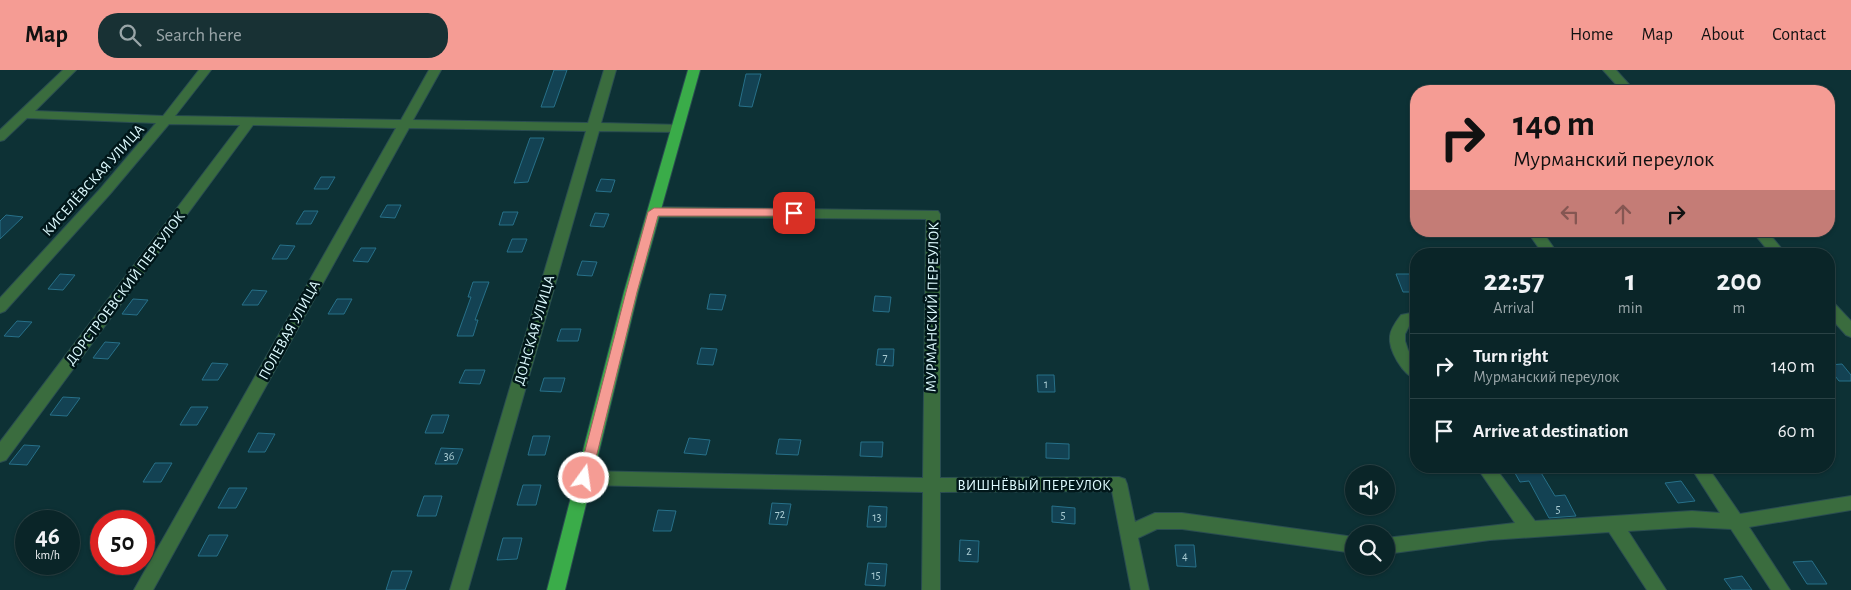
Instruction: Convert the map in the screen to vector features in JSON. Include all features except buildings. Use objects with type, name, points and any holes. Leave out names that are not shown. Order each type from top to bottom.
[{"type":"main road","points":[[556,590],[631,292],[694,70]]},
{"type":"street","points":[[0,137],[70,70]]},
{"type":"street","name":"КИСЕЛЁВСКАЯ УЛИЦА","points":[[0,307],[124,173],[168,120],[205,70]]},
{"type":"street","name":"ПОЛЕВАЯ УЛИЦА","points":[[143,590],[435,70]]},
{"type":"street","name":"ДОНСКАЯ УЛИЦА","points":[[459,590],[610,70]]},
{"type":"street","points":[[1610,70],[1624,85]]},
{"type":"street","points":[[24,114],[168,120],[677,128]]},
{"type":"street","name":"ДОРСТРОЕВСКИЙ ПЕРЕУЛОК","points":[[0,455],[250,121]]},
{"type":"street","name":"МУРМАНСКИЙ ПЕРЕУЛОК","points":[[654,212],[933,214],[931,590]]},
{"type":"street","points":[[1538,237],[1547,248]]},
{"type":"street","points":[[1764,237],[1774,248]]},
{"type":"street","points":[[1835,314],[1851,331]]},
{"type":"street","points":[[1410,319],[1406,319],[1397,329],[1396,346],[1410,365]]},
{"type":"street","points":[[1489,473],[1531,530]]},
{"type":"street","points":[[1703,473],[1781,590]]},
{"type":"street","points":[[584,478],[931,485]]},
{"type":"street","name":"ВИШНЁВЫЙ ПЕРЕУЛОК","points":[[931,485],[1120,484],[1140,590]]},
{"type":"street","points":[[1395,545],[1490,532],[1692,519],[1735,522],[1851,503]]},
{"type":"street","points":[[1129,534],[1155,521],[1182,521],[1345,545]]},
{"type":"street","points":[[1614,524],[1658,590]]},
{"type":"route","points":[[584,478],[631,292],[654,212],[794,213]]}]
